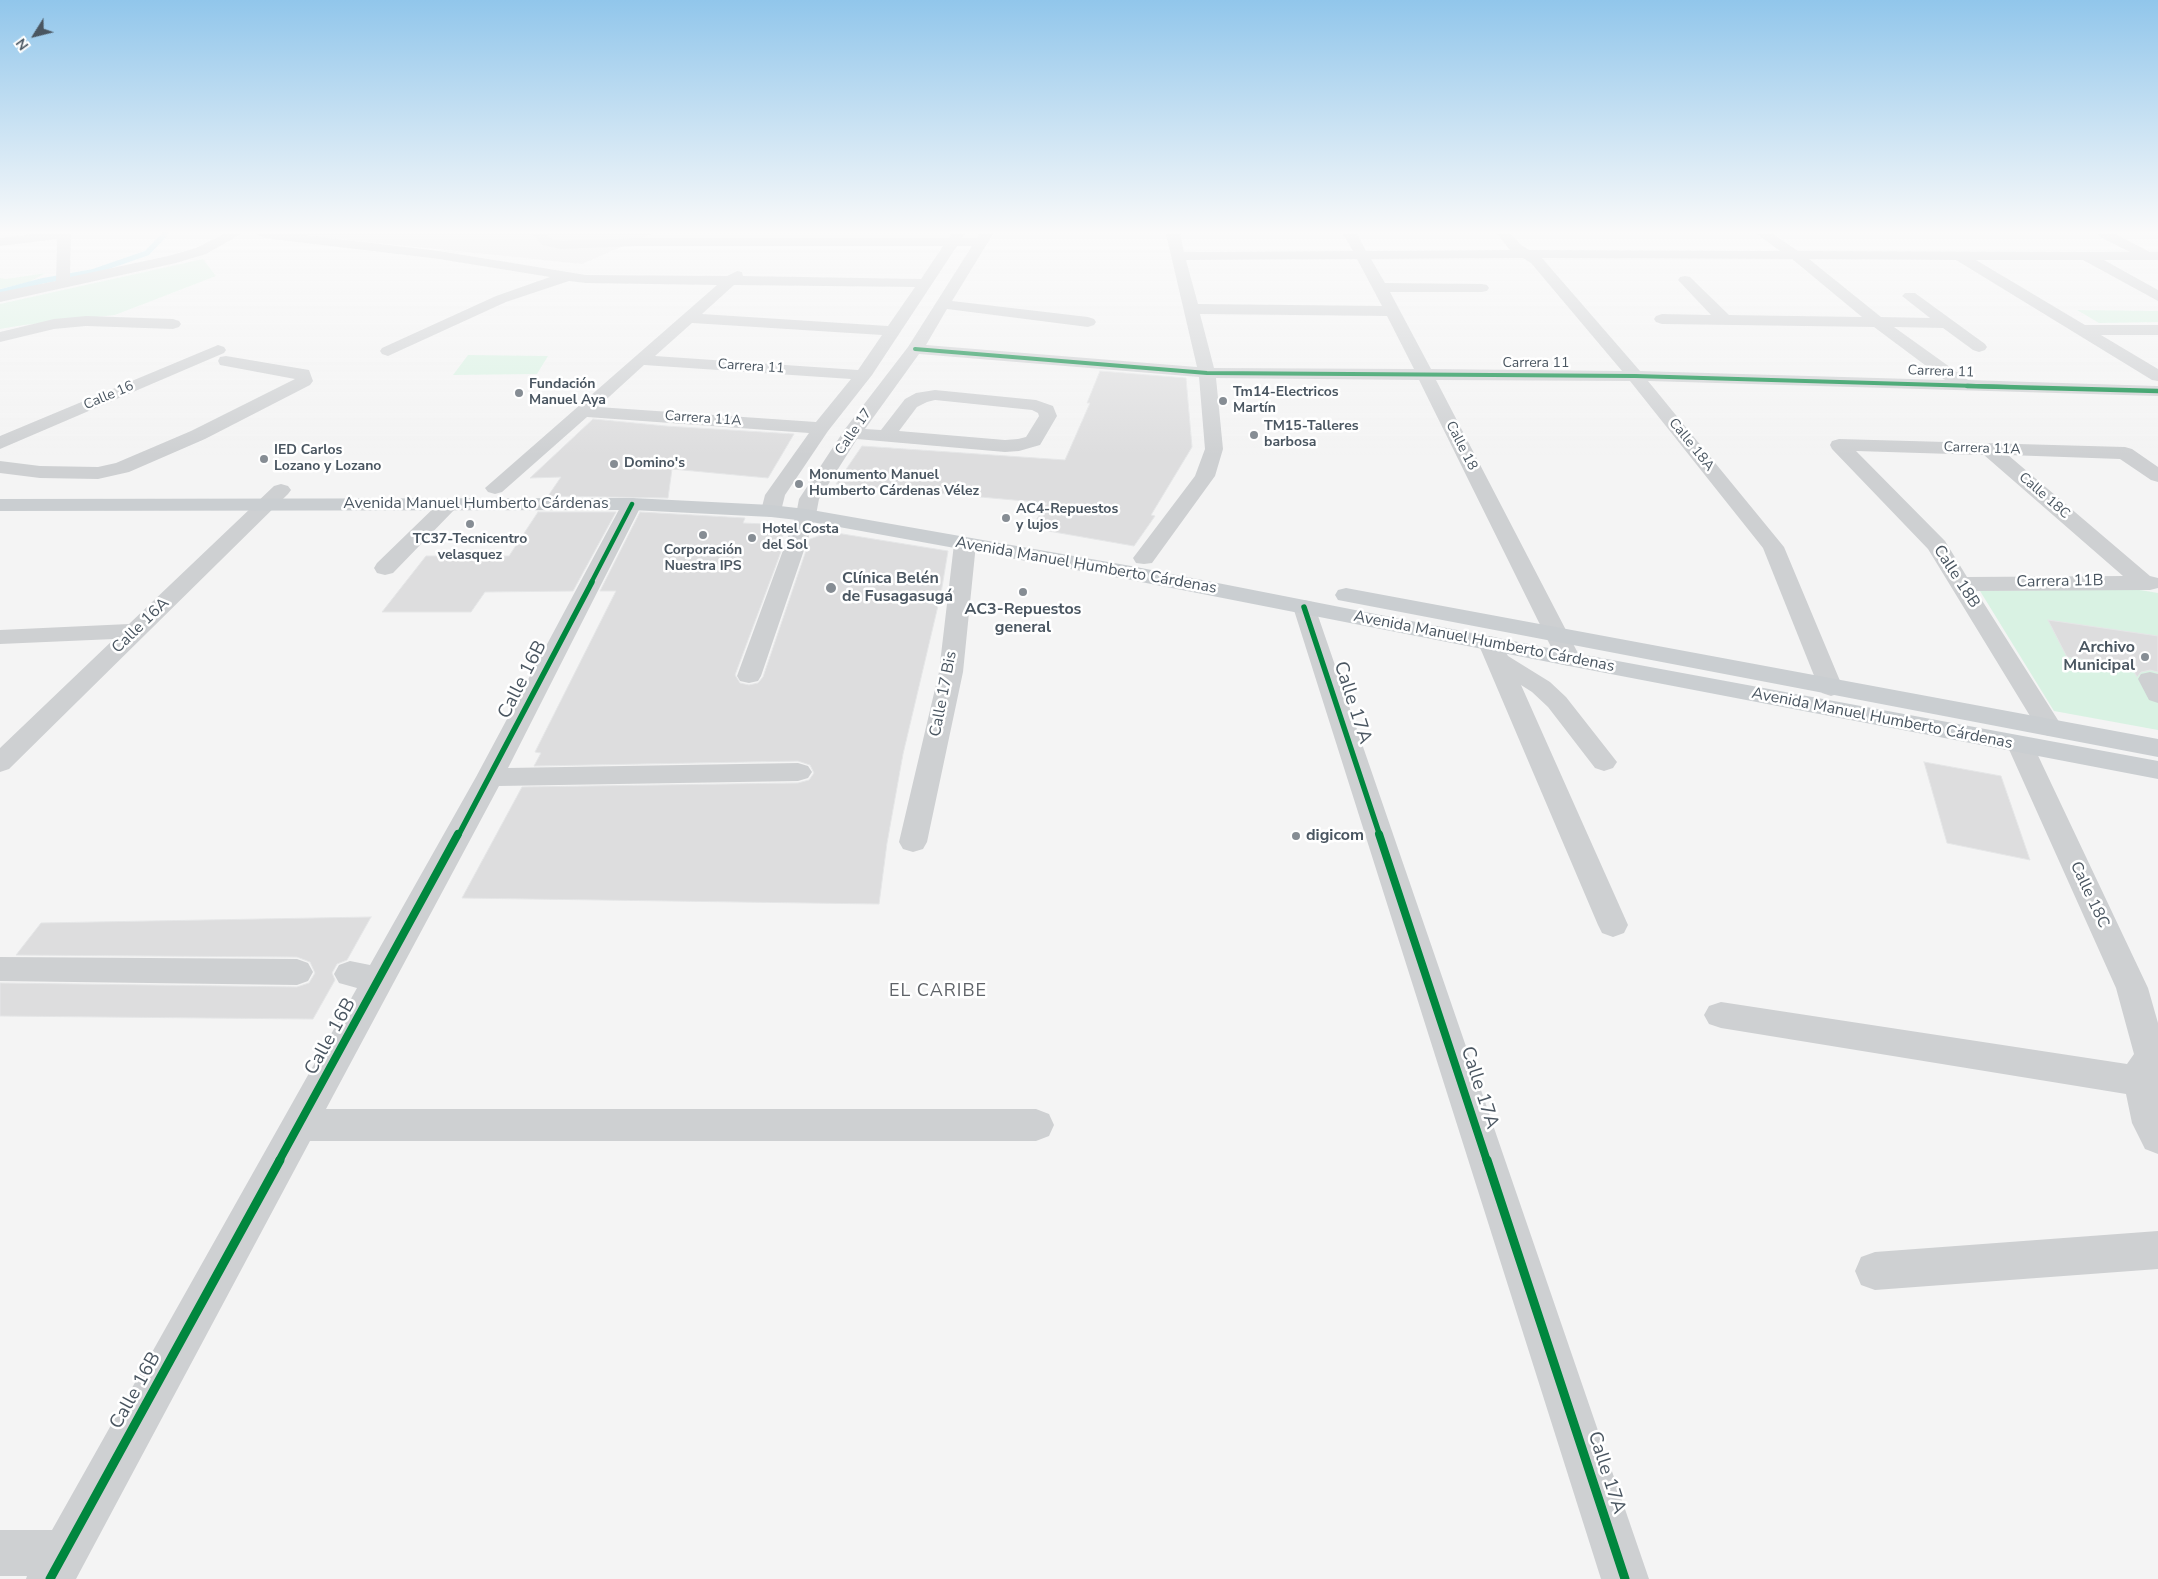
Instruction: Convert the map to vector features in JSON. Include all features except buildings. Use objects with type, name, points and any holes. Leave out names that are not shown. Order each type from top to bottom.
[{"type":"main road","name":"Avenida Manuel Humberto Cárdenas","points":[[0,505],[494,488],[642,490],[808,507],[1144,558],[2158,748]]},
{"type":"main road","name":"Avenida Manuel Humberto Cárdenas","points":[[0,491],[274,497],[449,504],[772,503]]},
{"type":"main road","name":"Avenida Manuel Humberto Cárdenas","points":[[808,507],[965,544],[1304,606],[1494,652],[1569,659],[2158,770]]},
{"type":"street","points":[[388,351],[482,308]]},
{"type":"street","points":[[494,488],[584,411],[699,308]]},
{"type":"street","name":"Calle 17","points":[[772,503],[822,428],[863,374],[909,308]]},
{"type":"street","name":"Calle 17","points":[[749,676],[808,507],[852,433],[915,348],[940,308]]},
{"type":"street","points":[[972,308],[1088,322]]},
{"type":"street","name":"Calle 18","points":[[1390,308],[1569,659]]},
{"type":"street","name":"Calle 18A","points":[[1577,308],[1635,376],[1773,547],[1831,688]]},
{"type":"street","points":[[1713,308],[1724,319]]},
{"type":"street","points":[[1860,308],[1963,385]]},
{"type":"street","points":[[1925,308],[1979,347]]},
{"type":"street","points":[[2044,308],[2158,376]]},
{"type":"street","points":[[1144,558],[1196,490],[1211,463],[1214,449],[1207,373],[1190,309],[1392,311]]},
{"type":"street","points":[[687,318],[892,331]]},
{"type":"street","points":[[1662,319],[1945,323]]},
{"type":"street","points":[[0,338],[54,324],[86,321],[173,324]]},
{"type":"street","points":[[2081,330],[2158,330]]},
{"type":"street","name":"Carrera 11","points":[[915,348],[1207,373],[1635,376],[2158,391]]},
{"type":"street","name":"Calle 16","points":[[0,443],[222,355],[303,374],[304,382],[198,435],[122,468],[98,473],[40,472],[0,467]]},
{"type":"street","name":"Carrera 11","points":[[639,360],[863,374]]},
{"type":"street","points":[[852,433],[886,436],[1019,446],[1033,442],[1048,416],[1047,410],[1036,405],[935,395],[922,397],[911,403],[886,436]]},
{"type":"street","name":"Carrera 11A","points":[[584,411],[822,428]]},
{"type":"street","name":"Carrera 11A","points":[[1839,445],[2125,453],[2158,476]]},
{"type":"street","name":"Calle 18B","points":[[1839,445],[1937,546],[2050,728]]},
{"type":"street","name":"Calle 18C","points":[[1990,450],[2150,583]]},
{"type":"street","name":"Calle 16A","points":[[0,763],[274,497]]},
{"type":"street","points":[[385,568],[449,504]]},
{"type":"street","name":"Calle 16B","points":[[57,1566],[300,1125],[365,977],[490,777],[632,504]]},
{"type":"street","name":"Calle 17 Bis","points":[[913,842],[951,672],[965,544]]},
{"type":"street","name":"Carrera 11B","points":[[1962,584],[2150,583]]},
{"type":"street","name":"Calle 17A","points":[[1304,606],[1625,1579]]},
{"type":"street","points":[[0,637],[136,631]]},
{"type":"street","points":[[1494,652],[1557,702],[1604,762]]},
{"type":"street","points":[[1494,652],[1613,925]]},
{"type":"street","name":"Calle 18C","points":[[2020,745],[2132,988],[2151,1068],[2150,1122],[2158,1138]]},
{"type":"street","points":[[490,777],[798,772]]},
{"type":"street","points":[[0,969],[298,972]]},
{"type":"street","points":[[1721,1015],[2151,1068]]},
{"type":"street","points":[[300,1125],[1036,1125]]},
{"type":"street","points":[[1875,1271],[2158,1250]]},
{"type":"street","points":[[0,1553],[57,1566]]},
{"type":"green space","points":[[0,308],[134,308],[115,315],[0,329]]},
{"type":"green space","points":[[2077,310],[2158,311],[2158,322],[2099,323]]},
{"type":"green space","points":[[468,355],[548,356],[537,374],[453,375]]},
{"type":"green space","points":[[2134,589],[2158,593],[2158,730],[2054,711],[1980,591]]},
{"type":"cycle path","points":[[915,349],[1207,373],[1635,376],[2158,391]]},
{"type":"cycle path","points":[[50,1579],[490,777],[632,504]]},
{"type":"cycle path","points":[[1304,607],[1625,1579]]},
{"type":"place","name":"Fundación Manuel Aya","points":[[519,393]]},
{"type":"place","name":"Tm14-Electricos Martín","points":[[1223,401]]},
{"type":"place","name":"TM15-Talleres barbosa","points":[[1254,435]]},
{"type":"place","name":"IED Carlos Lozano y Lozano","points":[[264,459]]},
{"type":"place","name":"Domino's","points":[[614,464]]},
{"type":"place","name":"Monumento Manuel Humberto Cárdenas Vélez","points":[[799,484]]},
{"type":"place","name":"AC4-Repuestos y lujos","points":[[1006,518]]},
{"type":"place","name":"TC37-Tecnicentro velasquez","points":[[470,524]]},
{"type":"place","name":"Corporación Nuestra IPS","points":[[703,535]]},
{"type":"place","name":"Hotel Costa del Sol","points":[[752,538]]},
{"type":"place","name":"Clínica Belén de Fusagasugá","points":[[831,588]]},
{"type":"place","name":"AC3-Repuestos general","points":[[1023,592]]},
{"type":"place","name":"Archivo Municipal","points":[[2145,657]]},
{"type":"place","name":"digicom","points":[[1296,836]]},
{"type":"district","name":"EL CARIBE","points":[[938,992]]}]
